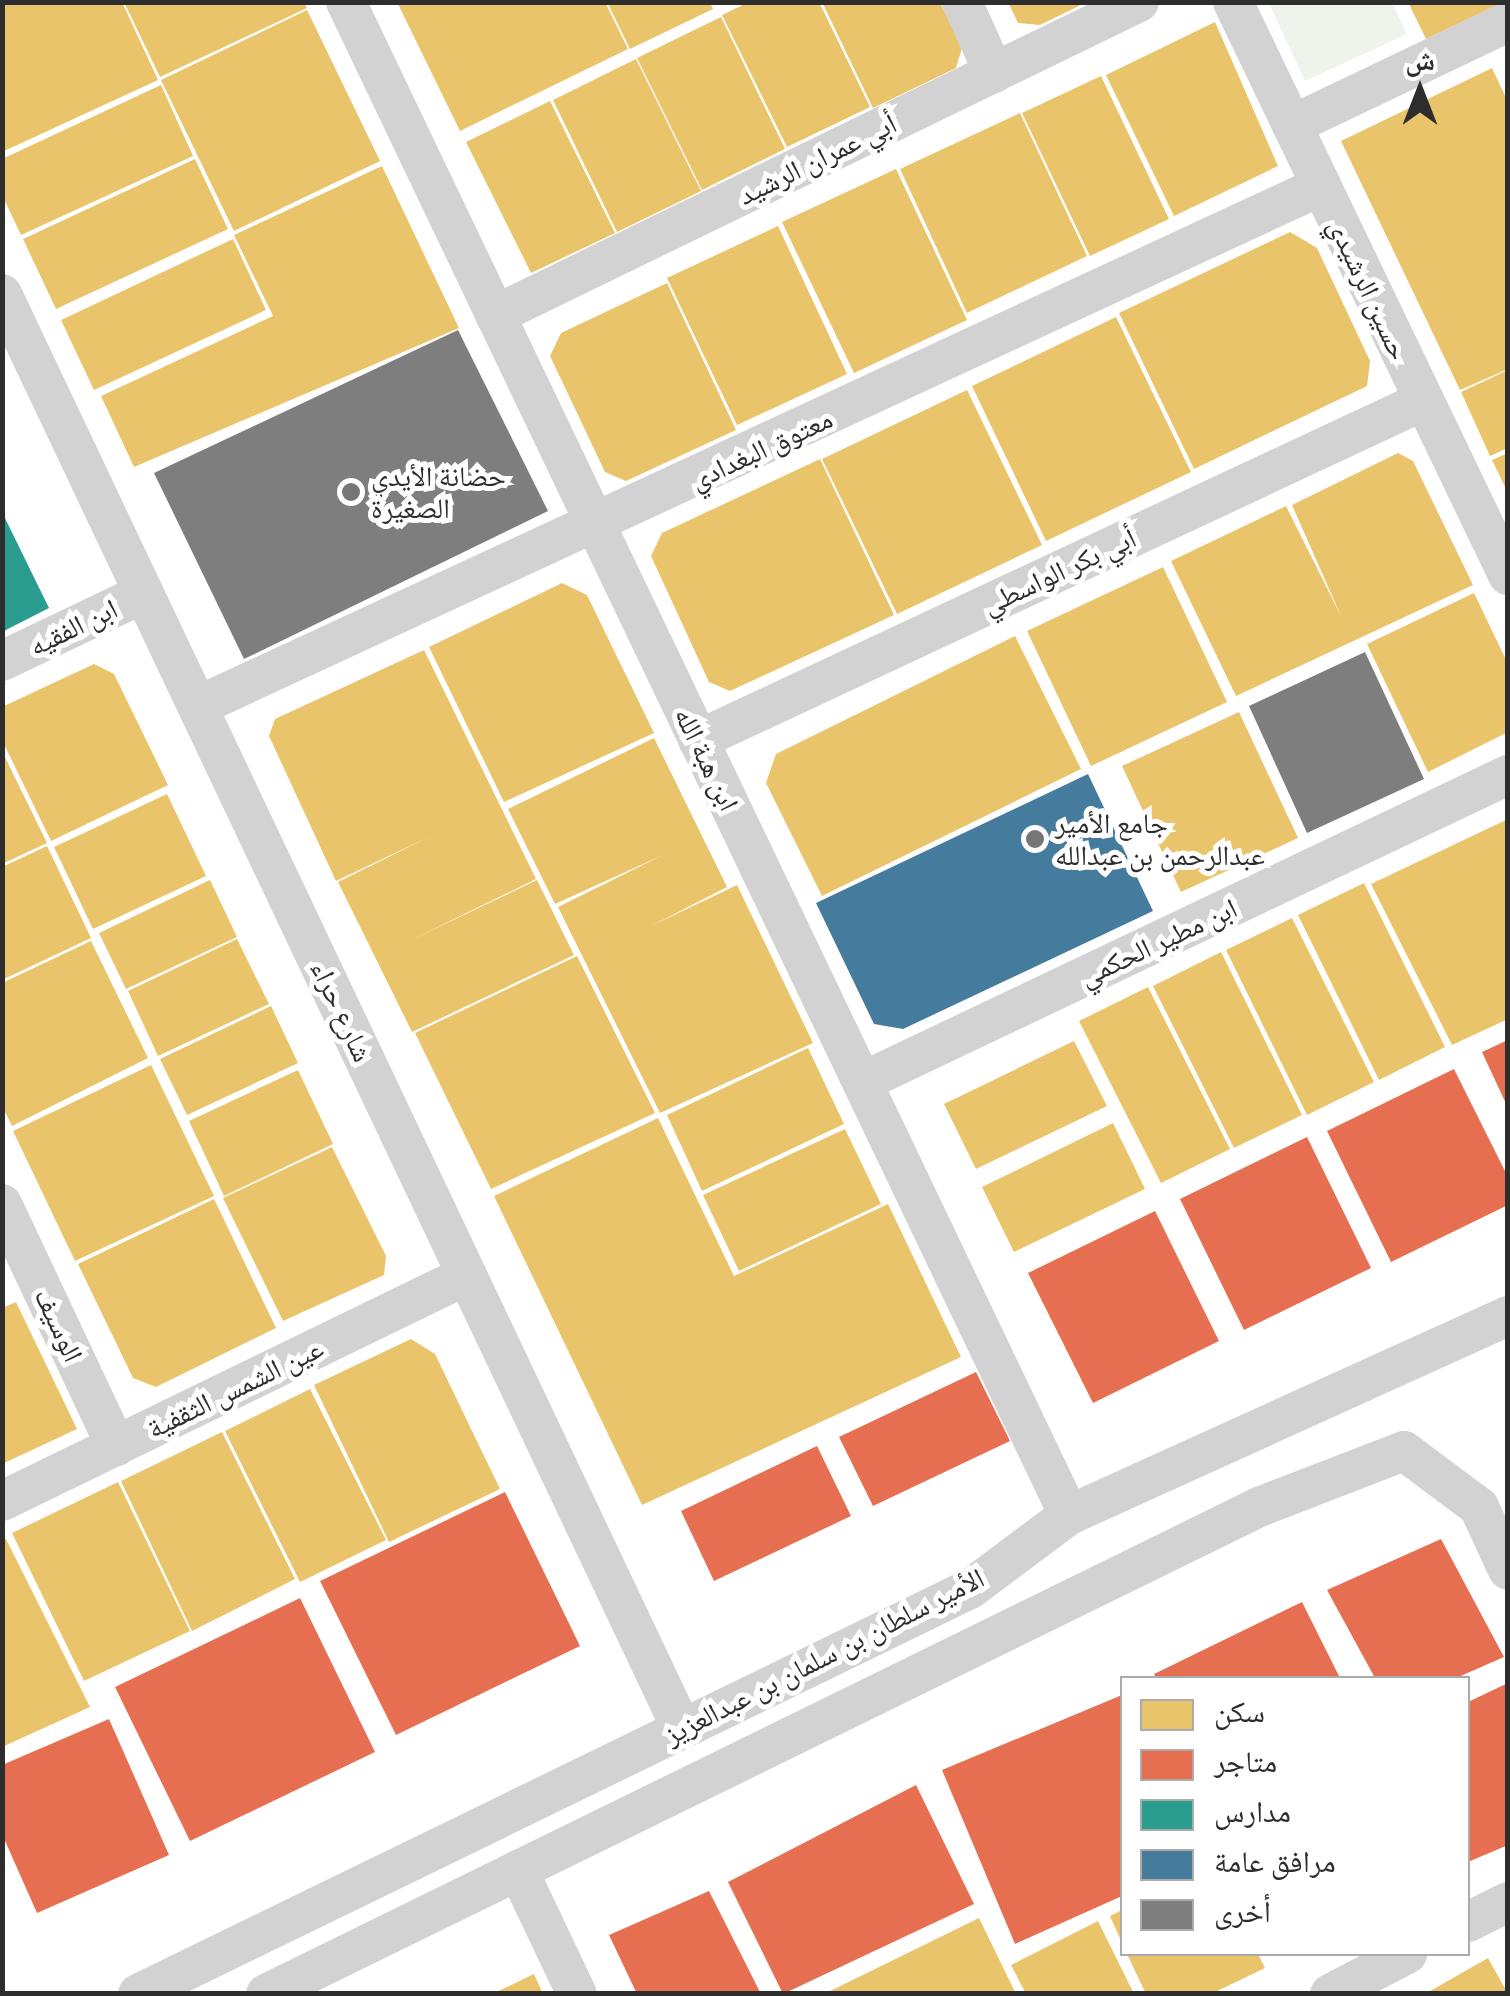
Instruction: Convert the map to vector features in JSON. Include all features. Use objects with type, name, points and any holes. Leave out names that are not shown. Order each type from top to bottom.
[{"type":"street","name":"ابن هبة الله","points":[[346,2],[1070,1515]]},
{"type":"street","points":[[962,2],[994,73]]},
{"type":"street","name":"أبي عمران الرشيد","points":[[495,315],[1139,2]]},
{"type":"street","name":"حسين الرشيدي","points":[[1233,2],[1421,402],[1508,575]]},
{"type":"street","points":[[1292,125],[1507,24]]},
{"type":"street","name":"معتوق البغدادي","points":[[198,706],[597,526],[1322,186]]},
{"type":"street","name":"شارع حراء","points":[[2,294],[682,1729]]},
{"type":"street","name":"أبي بكر الواسطي","points":[[698,740],[1421,402]]},
{"type":"street","name":"ابن الفقيه","points":[[2,661],[144,592]]},
{"type":"street","name":"ابن مطير الحكمي","points":[[862,1082],[1508,775]]},
{"type":"street","name":"الوسيف","points":[[2,1204],[116,1446]]},
{"type":"street","name":"عين الشمس الثقفية","points":[[2,1501],[467,1275]]},
{"type":"street","name":"الأمير سلطان بن سلمان بن عبدالعزيز","points":[[138,1994],[970,1588],[1070,1515],[1508,1316]]},
{"type":"street","name":"الأمير سلطان بن سلمان بن عبدالعزيز","points":[[266,1994],[1259,1507],[1404,1451],[1479,1507],[1508,1570]]},
{"type":"street","points":[[970,1588],[986,1624],[1006,1630]]},
{"type":"street","points":[[882,1632],[902,1630],[909,1640],[910,1677]]},
{"type":"street","points":[[518,1870],[577,1994]]},
{"type":"street","points":[[1470,1921],[1508,1902]]},
{"type":"street","points":[[1330,1994],[1403,1956]]},
{"type":"shaded area","points":[[1269,3],[1392,3],[1407,34],[1305,81]]},
{"type":"building: سكن","points":[[2,2],[122,2],[158,80],[2,152]]},
{"type":"building: سكن","points":[[124,2],[304,2],[307,8],[160,77]]},
{"type":"building: سكن","points":[[397,2],[605,2],[628,49],[460,131]]},
{"type":"building: سكن","points":[[607,2],[710,2],[713,9],[630,49]]},
{"type":"building: سكن","points":[[749,2],[819,2],[870,107],[787,147],[722,15]]},
{"type":"building: سكن","points":[[822,2],[940,2],[962,48],[956,68],[873,108]]},
{"type":"building: سكن","points":[[1008,2],[1087,2],[1040,25],[1018,23]]},
{"type":"building: سكن","points":[[1408,2],[1504,2],[1426,39]]},
{"type":"building: سكن","points":[[307,10],[380,161],[234,231],[161,80]]},
{"type":"building: سكن","points":[[721,17],[785,149],[702,190],[637,58]]},
{"type":"building: سكن","points":[[1215,22],[1278,166],[1174,216],[1106,75]]},
{"type":"building: سكن","points":[[636,59],[701,191],[617,232],[553,100]]},
{"type":"building: سكن","points":[[1492,68],[1508,102],[1508,369],[1460,390],[1341,141]]},
{"type":"building: سكن","points":[[1101,76],[1169,219],[1090,256],[1022,113]]},
{"type":"building: سكن","points":[[161,85],[193,156],[21,235],[2,195],[2,159]]},
{"type":"building: سكن","points":[[550,101],[615,233],[531,273],[466,142]]},
{"type":"building: سكن","points":[[1020,113],[1087,256],[967,313],[900,169]]},
{"type":"building: سكن","points":[[195,159],[228,229],[56,309],[23,239]]},
{"type":"building: سكن","points":[[382,166],[459,328],[134,467],[101,396],[273,316],[234,235]]},
{"type":"building: سكن","points":[[896,169],[967,320],[854,373],[782,222]]},
{"type":"building: سكن","points":[[778,226],[847,374],[737,425],[667,278]]},
{"type":"building: سكن","points":[[1290,232],[1317,248],[1370,361],[1367,386],[1194,469],[1119,313]]},
{"type":"building: سكن","points":[[233,239],[266,310],[94,390],[61,320]]},
{"type":"building: سكن","points":[[667,283],[736,430],[626,481],[605,472],[550,356],[561,333]]},
{"type":"building: سكن","points":[[1116,317],[1191,472],[1046,541],[972,386]]},
{"type":"building: سكن","points":[[1508,370],[1508,448],[1490,456],[1461,392]]},
{"type":"building: سكن","points":[[967,390],[1042,545],[897,614],[822,459]]},
{"type":"building: سكن","points":[[1398,453],[1413,461],[1473,585],[1236,696],[1171,561],[1286,506],[1341,616],[1292,505]]},
{"type":"building: سكن","points":[[1508,453],[1508,493],[1492,460]]},
{"type":"building: سكن","points":[[820,459],[894,615],[730,691],[709,682],[651,556],[662,533]]},
{"type":"building: سكن","points":[[1163,567],[1227,702],[1091,766],[1027,631]]},
{"type":"building: سكن","points":[[562,583],[587,595],[654,733],[504,802],[429,647]]},
{"type":"building: سكن","points":[[1474,593],[1508,664],[1508,732],[1428,772],[1367,644]]},
{"type":"building: سكن","points":[[1015,636],[1081,769],[822,896],[766,783],[776,754]]},
{"type":"building: سكن","points":[[424,650],[536,879],[405,943],[537,880],[574,955],[412,1032],[338,882],[431,836],[336,881],[269,736],[275,719]]},
{"type":"building: سكن","points":[[94,664],[114,674],[168,785],[51,841],[2,740],[2,707]]},
{"type":"building: سكن","points":[[1239,712],[1298,838],[1181,892],[1122,766]]},
{"type":"building: سكن","points":[[654,738],[727,887],[651,926],[737,885],[813,1043],[660,1113],[558,907],[663,855],[555,904],[508,809]]},
{"type":"building: سكن","points":[[2,751],[47,843],[2,864]]},
{"type":"building: سكن","points":[[167,794],[206,876],[93,929],[54,847]]},
{"type":"building: سكن","points":[[1508,819],[1508,1019],[1452,1045],[1371,884]]},
{"type":"building: سكن","points":[[47,846],[91,938],[2,980],[2,867]]},
{"type":"building: سكن","points":[[210,880],[237,937],[126,989],[99,933]]},
{"type":"building: سكن","points":[[1364,883],[1445,1047],[1379,1080],[1298,915]]},
{"type":"building: سكن","points":[[1292,918],[1374,1082],[1307,1115],[1226,950]]},
{"type":"building: سكن","points":[[237,939],[269,1004],[158,1056],[128,991]]},
{"type":"building: سكن","points":[[91,941],[148,1058],[12,1126],[2,1106],[2,983]]},
{"type":"building: سكن","points":[[1221,952],[1302,1115],[1234,1148],[1153,986]]},
{"type":"building: سكن","points":[[577,956],[655,1113],[491,1189],[415,1033]]},
{"type":"building: سكن","points":[[1148,987],[1230,1149],[1161,1183],[1079,1021]]},
{"type":"building: سكن","points":[[271,1006],[298,1063],[187,1115],[160,1059]]},
{"type":"building: سكن","points":[[1074,1041],[1107,1106],[976,1169],[944,1104]]},
{"type":"building: سكن","points":[[808,1048],[844,1124],[702,1191],[667,1115]]},
{"type":"building: سكن","points":[[151,1065],[214,1196],[75,1261],[13,1131]]},
{"type":"building: سكن","points":[[298,1070],[333,1144],[224,1196],[189,1121]]},
{"type":"building: سكن","points":[[658,1118],[734,1276],[888,1204],[961,1357],[642,1505],[494,1196]]},
{"type":"building: سكن","points":[[1113,1123],[1145,1189],[1014,1252],[982,1187]]},
{"type":"building: سكن","points":[[845,1129],[881,1204],[739,1271],[703,1195]]},
{"type":"building: سكن","points":[[332,1147],[386,1256],[384,1275],[283,1321],[223,1198]]},
{"type":"building: سكن","points":[[214,1199],[276,1328],[156,1387],[133,1378],[78,1264]]},
{"type":"building: سكن","points":[[16,1302],[77,1429],[2,1464],[2,1308]]},
{"type":"building: سكن","points":[[411,1339],[435,1354],[500,1489],[389,1542],[314,1385]]},
{"type":"building: سكن","points":[[310,1389],[386,1540],[300,1582],[225,1431]]},
{"type":"building: سكن","points":[[222,1432],[295,1579],[192,1631],[121,1481]]},
{"type":"building: سكن","points":[[118,1482],[190,1631],[84,1681],[12,1533]]},
{"type":"building: سكن","points":[[6,1539],[90,1707],[2,1747],[2,1541]]},
{"type":"building: سكن","points":[[1120,1911],[1120,1938],[1110,1916]]},
{"type":"building: سكن","points":[[979,1918],[1016,1994],[824,1994]]},
{"type":"building: سكن","points":[[1098,1921],[1134,1994],[1026,1994],[1011,1965]]},
{"type":"building: سكن","points":[[1128,1956],[1259,1956],[1265,1968],[1211,1994],[1146,1994]]},
{"type":"building: سكن","points":[[1488,1958],[1508,1994],[1425,1994]]},
{"type":"building: سكن","points":[[534,1974],[543,1994],[492,1994]]},
{"type":"building: متاجر","points":[[1508,1040],[1508,1108],[1482,1052]]},
{"type":"building: متاجر","points":[[1454,1069],[1508,1177],[1508,1205],[1391,1262],[1327,1131]]},
{"type":"building: متاجر","points":[[1307,1137],[1371,1268],[1244,1330],[1180,1199]]},
{"type":"building: متاجر","points":[[1155,1211],[1219,1341],[1093,1403],[1028,1273]]},
{"type":"building: متاجر","points":[[976,1372],[1010,1441],[873,1506],[839,1437]]},
{"type":"building: متاجر","points":[[817,1446],[851,1516],[714,1581],[681,1511]]},
{"type":"building: متاجر","points":[[505,1492],[580,1646],[396,1735],[320,1581]]},
{"type":"building: متاجر","points":[[1441,1539],[1504,1657],[1461,1676],[1374,1676],[1327,1590]]},
{"type":"building: متاجر","points":[[300,1598],[375,1752],[190,1841],[115,1687]]},
{"type":"building: متاجر","points":[[1302,1602],[1339,1676],[1155,1676]]},
{"type":"building: متاجر","points":[[1508,1683],[1508,1845],[1470,1861],[1470,1701]]},
{"type":"building: متاجر","points":[[1120,1696],[1120,1897],[1015,1944],[942,1770]]},
{"type":"building: متاجر","points":[[109,1719],[169,1855],[37,1913],[2,1834],[2,1765]]},
{"type":"building: متاجر","points":[[916,1785],[974,1904],[783,1994],[728,1882]]},
{"type":"building: متاجر","points":[[709,1891],[761,1994],[637,1994],[609,1935]]},
{"type":"building: مدارس","points":[[2,512],[49,608],[2,632]]},
{"type":"building: مرافق عامة","name":"جامع الأمير عبدالرحمن بن عبدالله","points":[[1088,774],[1153,911],[903,1029],[874,1024],[816,903]]},
{"type":"building: أخرى","name":"حضانة الأيدي الصغيرة","points":[[458,330],[548,511],[244,659],[154,473]]},
{"type":"building: أخرى","points":[[1365,652],[1424,779],[1307,833],[1249,706]]},
{"type":"place","name":"حضانة الأيدي الصغيرة","points":[[351,492]]},
{"type":"place","name":"جامع الأمير عبدالرحمن بن عبدالله","points":[[1035,839]]}]
